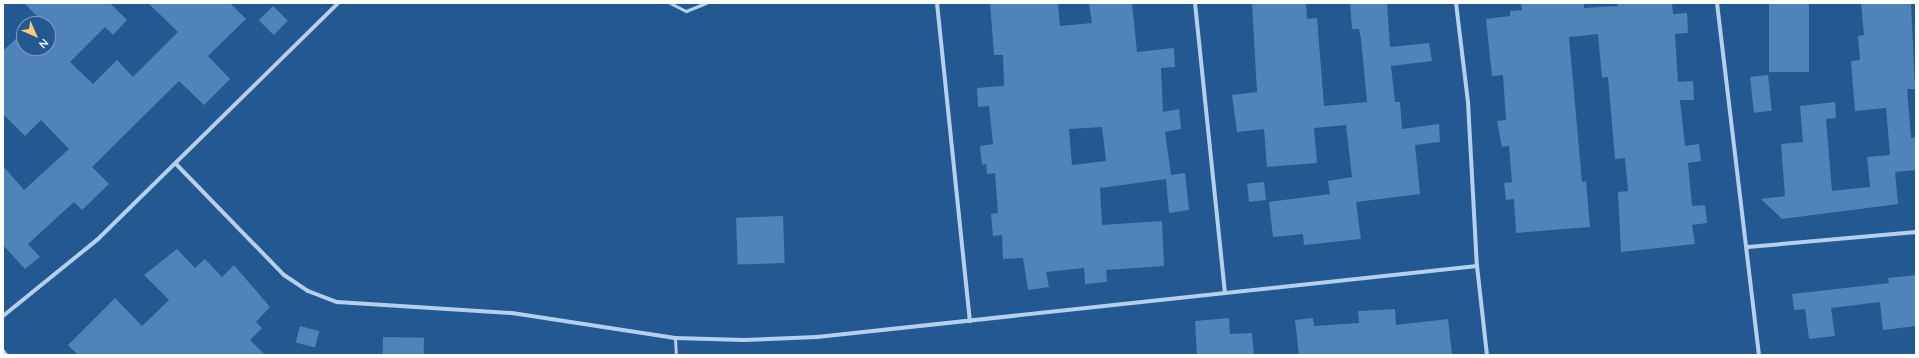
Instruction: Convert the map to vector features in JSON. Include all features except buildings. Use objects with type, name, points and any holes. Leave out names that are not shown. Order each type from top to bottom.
[{"type":"street","points":[[3,316],[61,273],[176,164],[338,3]]},
{"type":"street","points":[[937,3],[970,320]]},
{"type":"street","points":[[1195,3],[1224,292]]},
{"type":"street","points":[[1456,3],[1468,102],[1477,266],[1487,355]]},
{"type":"street","points":[[1716,3],[1748,247],[1759,355]]},
{"type":"street","points":[[176,164],[284,275],[308,291],[337,302],[512,313],[675,338],[744,340],[817,337],[1224,292],[1477,266]]},
{"type":"street","points":[[1748,247],[1916,232]]},
{"type":"street","points":[[3,352],[6,355]]},
{"type":"lane","points":[[670,3],[686,11],[706,3]]},
{"type":"lane","points":[[675,338],[676,355]]}]
